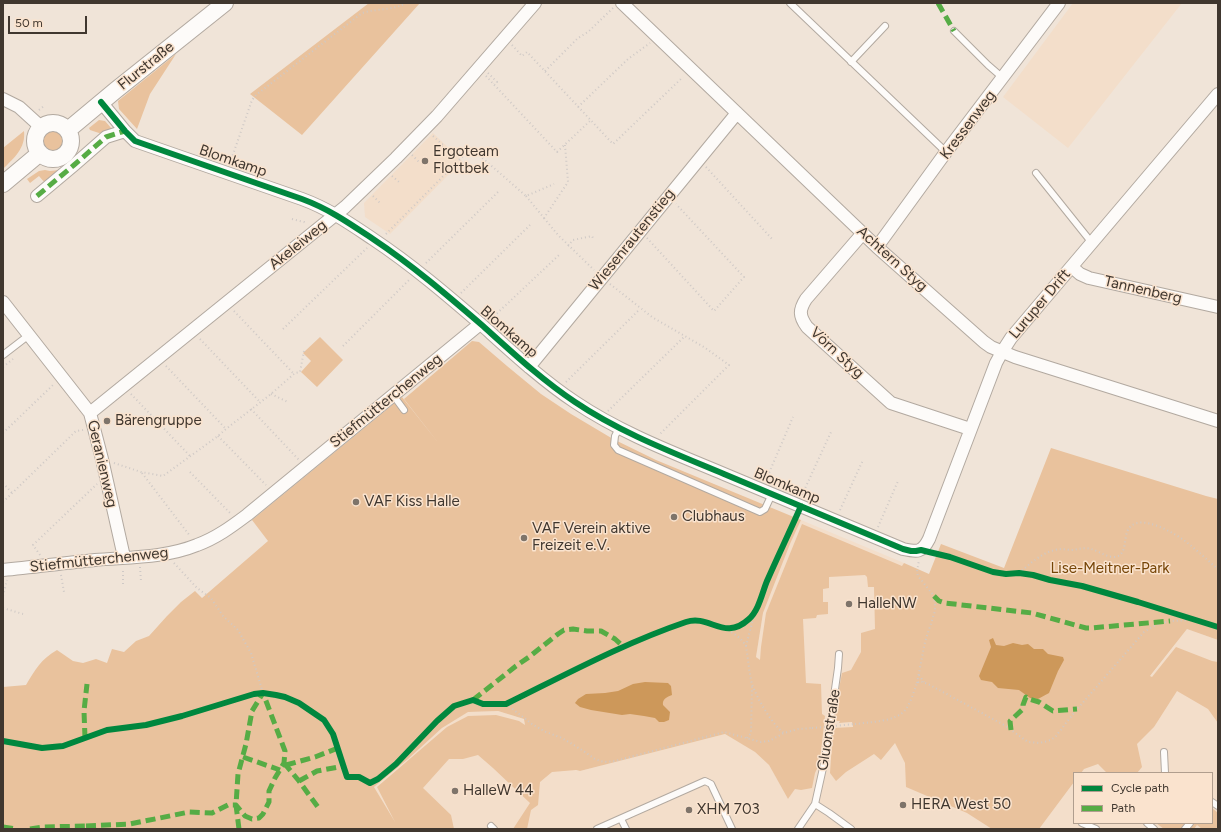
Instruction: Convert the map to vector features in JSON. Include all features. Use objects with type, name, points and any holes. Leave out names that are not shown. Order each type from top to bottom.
[{"type":"street","name":"Flurstraße","points":[[68,130],[226,3]]},
{"type":"street","name":"Akeleiweg","points":[[90,413],[345,207],[437,116],[535,3]]},
{"type":"street","name":"Kressenweg","points":[[877,247],[946,152],[1004,78],[1059,3]]},
{"type":"street","name":"Achtern Styg","points":[[620,4],[877,247],[991,347],[1002,352],[1218,421]]},
{"type":"street","name":"Luruper Drift","points":[[921,550],[929,539],[970,429],[1002,352],[1011,338],[1218,94]]},
{"type":"street","points":[[3,99],[20,107],[41,127]]},
{"type":"street","name":"Blomkamp","points":[[101,102],[125,131],[135,140],[317,204],[336,214],[373,245],[422,267],[453,301],[529,367],[576,403],[619,428],[651,443],[903,549],[916,551],[921,550]]},
{"type":"street","name":"Wiesenrautenstieg","points":[[529,367],[737,113]]},
{"type":"street","points":[[53,122],[61,124],[68,130],[72,139],[70,148],[65,155],[61,158],[52,159],[40,154],[35,146],[35,138],[41,127],[53,122]]},
{"type":"street","points":[[37,196],[106,137],[125,131]]},
{"type":"street","points":[[3,184],[40,154]]},
{"type":"street","name":"Vörn Styg","points":[[863,233],[806,299],[802,306],[802,320],[891,403],[970,429]]},
{"type":"street","name":"Tannenberg","points":[[1072,267],[1080,274],[1090,278],[1218,307]]},
{"type":"street","name":"Geranienweg","points":[[3,302],[90,413],[124,558]]},
{"type":"street","name":"Stiefmütterchenweg","points":[[6,570],[148,557],[179,551],[212,538],[238,522],[393,395],[482,325]]},
{"type":"lane","points":[[790,3],[946,152]]},
{"type":"lane","points":[[851,62],[885,26]]},
{"type":"lane","points":[[954,31],[988,65],[1004,78]]},
{"type":"lane","points":[[1036,173],[1092,243]]},
{"type":"lane","points":[[3,355],[29,335]]},
{"type":"lane","points":[[393,395],[404,410]]},
{"type":"lane","points":[[619,428],[615,436],[614,445],[618,450],[760,512],[765,509],[767,492]]},
{"type":"lane","name":"Gluonstraße","points":[[798,829],[815,804],[825,759],[834,702],[839,654]]},
{"type":"lane","points":[[1164,752],[1166,772]]},
{"type":"lane","points":[[597,829],[705,782],[711,784],[732,829]]},
{"type":"lane","points":[[815,804],[851,829]]},
{"type":"lane","points":[[621,819],[626,829]]},
{"type":"lane","points":[[1084,824],[1096,829]]},
{"type":"path","points":[[229,166],[252,100],[256,95],[362,13],[393,8],[406,3]]},
{"type":"path","points":[[545,71],[578,38],[588,32],[620,4]]},
{"type":"path","points":[[578,107],[628,59],[654,40]]},
{"type":"path","points":[[509,43],[522,56],[527,52],[613,144],[688,73]]},
{"type":"path","points":[[485,70],[496,82],[494,84]]},
{"type":"path","points":[[487,76],[557,152],[591,120]]},
{"type":"path","points":[[38,111],[44,106]]},
{"type":"path","points":[[575,129],[578,132]]},
{"type":"path","points":[[429,133],[444,146],[442,147]]},
{"type":"path","points":[[544,218],[568,182],[564,145]]},
{"type":"path","points":[[283,329],[373,245],[471,148],[526,196],[568,246],[597,273]]},
{"type":"path","points":[[410,153],[419,162]]},
{"type":"path","points":[[702,163],[773,240]]},
{"type":"path","points":[[390,174],[399,182]]},
{"type":"path","points":[[526,196],[554,184]]},
{"type":"path","points":[[343,346],[499,191]]},
{"type":"path","points":[[370,194],[381,204]]},
{"type":"path","points":[[644,234],[714,311],[744,277],[672,200]]},
{"type":"path","points":[[292,219],[304,222],[309,227]]},
{"type":"path","points":[[453,301],[530,225]]},
{"type":"path","points":[[568,246],[573,240],[592,236],[594,238]]},
{"type":"path","points":[[482,325],[559,255]]},
{"type":"path","points":[[606,281],[640,308],[704,347],[729,365],[651,443]]},
{"type":"path","points":[[226,303],[294,374]]},
{"type":"path","points":[[558,390],[640,308]]},
{"type":"path","points":[[192,331],[260,402]]},
{"type":"path","points":[[601,418],[685,336]]},
{"type":"path","points":[[102,459],[141,472],[163,476],[218,436],[294,374],[300,372],[304,351]]},
{"type":"path","points":[[158,358],[226,429]]},
{"type":"path","points":[[3,433],[62,377]]},
{"type":"path","points":[[123,386],[191,456]]},
{"type":"path","points":[[271,394],[288,402]]},
{"type":"path","points":[[251,409],[305,467]]},
{"type":"path","points":[[767,492],[793,417]]},
{"type":"path","points":[[3,502],[76,431],[94,428]]},
{"type":"path","points":[[747,738],[751,733],[752,683],[746,646],[754,615],[831,432]]},
{"type":"path","points":[[218,436],[274,493]]},
{"type":"path","points":[[836,521],[862,460]]},
{"type":"path","points":[[141,472],[197,545]]},
{"type":"path","points":[[190,472],[238,522]]},
{"type":"path","points":[[64,592],[54,565],[33,545],[105,476]]},
{"type":"path","points":[[874,536],[898,481]]},
{"type":"path","points":[[3,483],[12,493]]},
{"type":"path","points":[[1019,573],[1039,557],[1055,549],[1071,550],[1088,548],[1105,555],[1114,557],[1118,556],[1124,550],[1128,530],[1133,524],[1140,522],[1162,528],[1174,534],[1185,541],[1218,569]]},
{"type":"path","points":[[506,704],[532,724],[546,732],[562,738],[600,761],[615,761],[724,732],[761,742],[769,741],[784,733],[798,729],[855,724],[890,719],[899,716],[906,710],[917,683],[925,642],[935,611],[934,596],[920,579],[917,572],[921,550],[950,557],[993,572],[1034,575],[1050,580],[1082,586],[1138,602],[1218,628]]},
{"type":"path","points":[[166,553],[197,588],[211,598],[223,616],[238,630],[251,653],[263,693]]},
{"type":"path","points":[[123,584],[124,558]]},
{"type":"path","points":[[3,596],[6,570]]},
{"type":"path","points":[[140,572],[141,582]]},
{"type":"path","points":[[3,608],[23,614]]},
{"type":"path","points":[[3,741],[42,748],[69,745],[107,730],[146,725],[263,693],[276,695],[295,701],[324,720],[333,734],[347,777],[359,777],[370,784],[396,764],[437,721],[454,706],[473,700],[483,704],[506,704],[634,642],[689,622],[700,622],[727,629],[736,628],[742,625],[754,615]]},
{"type":"path","points":[[918,674],[924,682],[1004,725],[1025,740],[1032,743],[1044,742],[1056,736],[1073,714],[1144,632],[1158,624],[1170,621],[1196,620]]},
{"type":"path","points":[[727,629],[746,646]]},
{"type":"path","points":[[917,683],[920,681],[924,682]]},
{"type":"path","points":[[752,683],[772,720],[778,729],[784,733]]},
{"type":"shaded area","points":[[1073,3],[1182,3],[1068,148],[1003,97]]},
{"type":"shaded area","points":[[433,133],[462,161],[390,234],[365,217],[364,203]]},
{"type":"shaded area","points":[[801,520],[904,563],[867,659],[840,723],[852,722],[853,728],[896,742],[1073,775],[1073,824],[1213,824],[1213,772],[1076,772],[1187,629],[1218,640],[1218,829],[403,829],[391,817],[374,787],[442,728],[467,712],[498,711],[524,719],[565,768],[580,771],[725,734],[755,752],[769,765],[788,799],[821,751],[801,697],[756,657],[763,613]]},
{"type":"shaded area","points":[[993,638],[996,645],[1004,646],[1013,643],[1022,645],[1028,644],[1034,649],[1043,649],[1048,654],[1063,657],[1064,660],[1049,693],[1038,699],[1030,698],[1019,690],[998,688],[992,682],[981,680],[979,676],[991,647],[989,640]]},
{"type":"shaded area","points":[[645,682],[668,683],[671,686],[672,695],[665,698],[663,701],[663,705],[670,712],[669,720],[659,722],[655,718],[644,716],[630,714],[622,715],[591,710],[580,707],[575,703],[586,694],[618,691],[633,684]]},
{"type":"green space","points":[[369,3],[420,3],[302,135],[250,94]]},
{"type":"green space","points":[[176,54],[150,94],[137,129],[119,109],[118,101]]},
{"type":"green space","points":[[99,120],[105,121],[112,129],[105,135],[90,130],[89,128]]},
{"type":"green space","points":[[53,130],[61,133],[64,141],[61,149],[53,152],[45,149],[42,141],[45,133]]},
{"type":"green space","points":[[24,131],[21,148],[15,157],[3,169],[3,148]]},
{"type":"green space","points":[[59,170],[45,183],[39,176],[30,183],[27,179],[39,171]]},
{"type":"green space","points":[[320,337],[343,360],[317,387],[301,372],[311,361],[303,353]]},
{"type":"green space","name":"Lise-Meitner-Park","points":[[472,341],[479,342],[541,394],[613,439],[656,460],[801,520],[763,613],[756,657],[760,660],[766,613],[802,524],[902,566],[904,563],[929,574],[941,544],[1004,568],[1051,448],[1218,499],[1218,640],[1187,629],[1150,676],[1152,677],[1176,647],[1218,662],[1218,723],[1208,709],[1177,691],[1154,727],[1137,744],[1142,767],[1138,772],[1106,772],[1098,764],[1084,769],[1082,772],[1073,772],[1073,783],[1039,829],[992,829],[967,813],[906,787],[905,763],[895,743],[881,760],[874,754],[846,772],[836,781],[830,773],[833,728],[853,727],[852,722],[839,723],[840,721],[833,721],[842,673],[851,670],[861,652],[861,633],[875,629],[874,587],[868,587],[867,577],[865,575],[829,577],[829,588],[823,589],[823,602],[828,602],[828,614],[817,615],[816,618],[803,619],[806,683],[821,684],[822,714],[825,716],[821,760],[815,773],[812,788],[801,790],[795,789],[788,799],[769,765],[755,752],[725,734],[580,771],[552,772],[540,782],[538,805],[531,810],[527,829],[513,829],[530,803],[478,755],[463,759],[449,759],[423,788],[451,815],[454,829],[3,829],[3,687],[26,685],[43,661],[51,653],[57,650],[73,661],[83,663],[96,659],[107,663],[112,649],[124,652],[136,641],[149,636],[181,602],[195,591],[202,598],[268,541],[252,520],[402,397],[440,445],[404,399]],"holes":[[[498,711],[524,719],[525,725],[519,721],[496,715],[468,716],[447,727],[377,787],[395,822],[374,787],[442,728],[468,712]]]},
{"type":"green space","points":[[1213,809],[1218,813],[1218,829],[1202,829],[1197,825],[1194,829],[1164,829],[1157,824],[1213,824]]},
{"type":"marked path","points":[[938,3],[954,31]]},
{"type":"marked path","points":[[37,196],[106,137],[125,131]]},
{"type":"marked path","points":[[934,596],[939,601],[945,603],[1032,613],[1086,628],[1170,621]]},
{"type":"marked path","points":[[473,700],[564,630],[573,629],[601,631],[615,639],[624,647]]},
{"type":"marked path","points":[[85,738],[84,711],[87,684]]},
{"type":"marked path","points":[[86,826],[130,824],[189,812],[212,813],[228,805],[236,805],[245,816],[252,819],[259,818],[263,814],[269,802],[269,791],[284,763],[285,751],[263,693]]},
{"type":"marked path","points":[[239,829],[236,805],[238,774],[246,744],[252,711],[263,693]]},
{"type":"marked path","points":[[1011,730],[1010,721],[1023,709],[1026,697],[1039,702],[1053,711],[1077,709]]},
{"type":"marked path","points":[[286,765],[315,757],[338,748]]},
{"type":"marked path","points":[[243,757],[280,770]]},
{"type":"marked path","points":[[284,763],[320,810]]},
{"type":"marked path","points":[[299,781],[317,771],[344,766]]},
{"type":"marked path","points":[[30,829],[43,827],[86,826],[89,829]]},
{"type":"marked path","points":[[3,827],[16,829]]},
{"type":"cycle path","points":[[101,102],[135,141],[302,199],[321,207],[347,222],[402,259],[563,394],[593,413],[648,442],[903,549],[911,551],[921,550],[950,557],[993,572],[1033,575],[1082,586],[1218,627]]},
{"type":"cycle path","points":[[3,741],[42,748],[63,746],[107,730],[146,725],[182,716],[254,694],[263,693],[285,697],[299,703],[324,720],[333,734],[347,777],[359,777],[370,783],[378,779],[396,764],[437,721],[454,706],[473,700],[483,704],[506,704],[617,650],[663,630],[686,622],[702,621],[724,628],[732,628],[740,625],[749,619],[758,606],[767,581],[801,506]]},
{"type":"place","name":"Ergoteam Flottbek","points":[[425,161]]},
{"type":"place","name":"Bärengruppe","points":[[107,421]]},
{"type":"place","name":"VAF Kiss Halle","points":[[356,502]]},
{"type":"place","name":"Clubhaus","points":[[674,517]]},
{"type":"place","name":"VAF Verein aktive Freizeit e.V.","points":[[524,538]]},
{"type":"place","name":"HalleNW","points":[[849,604]]},
{"type":"place","name":"HalleW 44","points":[[455,791]]},
{"type":"place","name":"HERA West 50","points":[[903,805]]},
{"type":"place","name":"XHM 703","points":[[689,810]]}]
